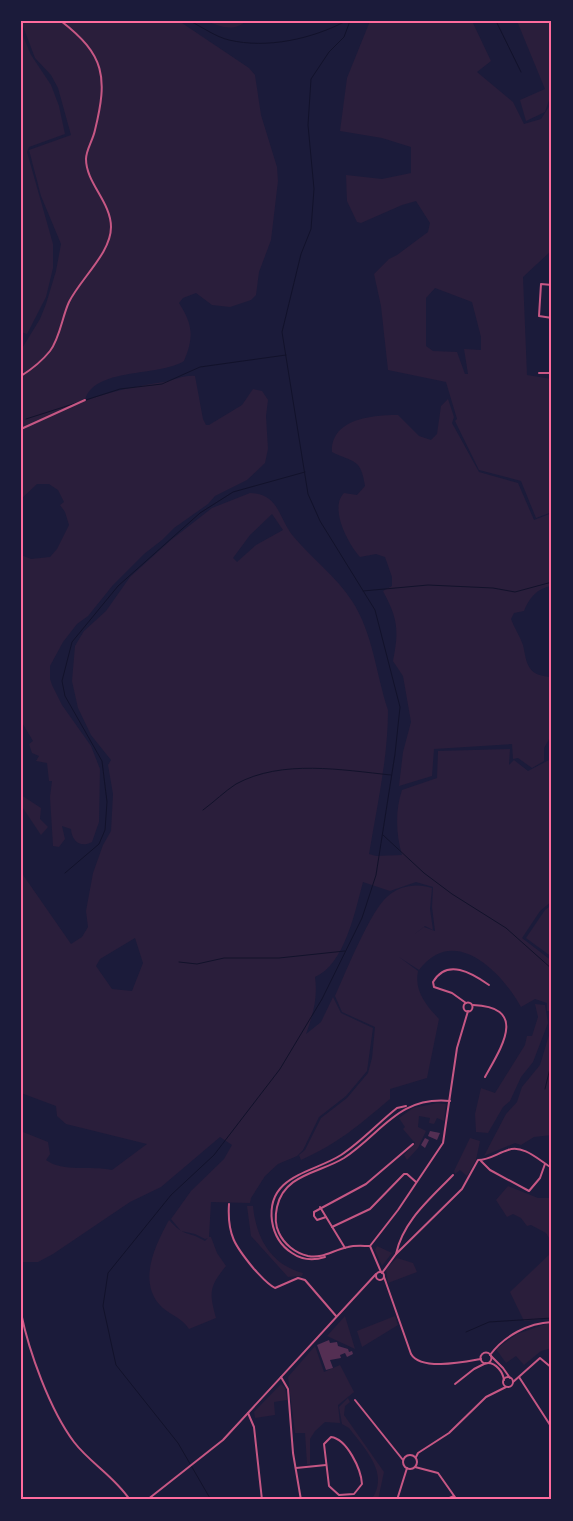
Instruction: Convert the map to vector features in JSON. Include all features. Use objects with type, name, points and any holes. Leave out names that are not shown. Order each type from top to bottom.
[{"type":"street","points":[[21,376],[51,350],[70,299],[83,277],[108,245],[111,235],[111,225],[107,210],[86,160],[100,106],[101,72],[95,56],[85,42],[61,21]]},
{"type":"street","points":[[552,285],[541,284],[539,316],[552,318]]},
{"type":"street","points":[[539,373],[552,373]]},
{"type":"street","points":[[21,429],[85,400]]},
{"type":"street","points":[[486,1077],[504,1041],[508,1026],[504,1018],[496,1010],[486,1006],[473,1005],[470,1002],[466,1003],[452,993],[434,987],[433,982],[446,970],[457,969],[469,972],[489,985]]},
{"type":"street","points":[[466,1003],[464,1008],[468,1011]]},
{"type":"street","points":[[450,1102],[435,1100],[409,1106],[394,1116],[345,1157],[296,1179],[281,1196],[276,1217],[277,1228],[284,1241],[292,1249],[306,1255],[329,1254],[345,1248],[370,1246],[443,1143],[450,1102],[457,1048],[468,1011],[472,1010],[473,1005]]},
{"type":"street","points":[[326,1217],[319,1220],[314,1216],[314,1212],[320,1206],[366,1184],[413,1144]]},
{"type":"street","points":[[147,1500],[209,1452],[248,1413],[336,1316],[377,1274],[381,1273],[396,1254],[456,1197],[468,1181],[478,1160],[481,1161],[511,1148],[524,1151],[552,1168]]},
{"type":"street","points":[[481,1161],[490,1170],[529,1191],[540,1178],[545,1164]]},
{"type":"street","points":[[332,1227],[370,1209],[404,1174],[407,1174],[416,1183]]},
{"type":"street","points":[[396,1254],[400,1238],[408,1224],[453,1175]]},
{"type":"street","points":[[229,1204],[229,1223],[234,1242],[266,1282],[275,1288],[298,1278],[305,1280],[336,1316]]},
{"type":"street","points":[[320,1206],[345,1248]]},
{"type":"street","points":[[370,1246],[416,1360],[428,1364],[481,1359],[487,1363],[494,1364],[500,1370],[506,1387]]},
{"type":"street","points":[[378,1267],[377,1274],[379,1280],[386,1285]]},
{"type":"street","points":[[370,1282],[384,1277]]},
{"type":"street","points":[[21,1313],[44,1386],[59,1417],[74,1441],[117,1481],[130,1500]]},
{"type":"street","points":[[455,1384],[474,1369],[487,1363],[490,1355],[501,1343],[522,1330],[552,1322]]},
{"type":"street","points":[[481,1359],[483,1353],[490,1355],[513,1382]]},
{"type":"street","points":[[415,1467],[418,1453],[449,1434],[480,1402],[511,1386],[540,1358],[552,1368]]},
{"type":"street","points":[[281,1377],[288,1389],[295,1468],[301,1500]]},
{"type":"street","points":[[504,1380],[510,1378]]},
{"type":"street","points":[[519,1378],[552,1428]]},
{"type":"street","points":[[355,1400],[403,1460],[407,1468],[396,1500]]},
{"type":"street","points":[[248,1413],[254,1427],[262,1500]]},
{"type":"street","points":[[331,1437],[337,1438],[343,1444],[359,1470],[362,1480],[360,1487],[354,1494],[348,1496],[335,1493],[330,1486],[326,1466],[324,1444],[331,1437]]},
{"type":"street","points":[[403,1460],[408,1455],[416,1457]]},
{"type":"street","points":[[295,1468],[326,1466]]},
{"type":"street","points":[[407,1468],[415,1467],[438,1473],[456,1500]]},
{"type":"street","points":[[445,1500],[454,1496]]},
{"type":"shaded area","points":[[21,21],[179,21],[249,68],[255,75],[261,115],[277,167],[278,181],[271,240],[259,272],[256,295],[251,300],[230,307],[212,305],[196,293],[183,298],[179,303],[187,318],[191,338],[184,361],[173,366],[128,374],[100,383],[90,390],[85,401],[124,389],[195,376],[203,419],[206,425],[209,425],[242,405],[253,389],[262,391],[268,400],[266,416],[268,449],[265,463],[247,480],[215,496],[208,504],[174,528],[144,554],[113,585],[88,616],[77,624],[63,642],[50,666],[52,685],[62,705],[91,746],[100,769],[99,822],[92,842],[88,844],[78,843],[73,837],[71,829],[62,826],[65,839],[59,847],[53,846],[50,797],[52,781],[49,781],[47,763],[36,761],[39,756],[32,753],[29,744],[33,741],[21,721],[21,555],[31,559],[50,557],[57,549],[69,525],[65,512],[60,505],[64,502],[58,490],[49,484],[37,484],[21,499],[21,350],[40,319],[46,304],[56,271],[61,244],[41,196],[29,150],[71,135],[58,88],[51,75],[35,58]]},
{"type":"shaded area","points":[[207,21],[246,21],[237,26],[222,27]]},
{"type":"shaded area","points":[[370,21],[472,21],[491,61],[477,72],[513,102],[524,124],[541,119],[552,102],[552,250],[523,277],[527,375],[552,379],[552,512],[536,518],[521,481],[479,470],[455,421],[457,419],[446,382],[388,370],[381,306],[374,274],[389,259],[428,232],[430,223],[416,201],[361,223],[357,222],[347,201],[346,175],[382,179],[411,173],[411,147],[382,138],[340,131],[347,78]],"holes":[[[435,288],[472,302],[481,337],[481,350],[464,349],[468,374],[465,374],[457,352],[433,351],[426,346],[426,298]]]},
{"type":"shaded area","points":[[517,21],[552,21],[550,97],[545,112],[526,121],[520,100],[545,89]]},
{"type":"shaded area","points":[[21,31],[31,55],[51,85],[59,106],[65,134],[29,147],[27,152],[53,244],[53,268],[46,297],[27,334],[21,332]]},
{"type":"shaded area","points":[[448,399],[454,417],[452,423],[479,472],[518,483],[534,520],[552,513],[552,586],[538,591],[528,602],[524,611],[514,613],[511,619],[522,642],[530,668],[537,674],[552,677],[552,734],[544,748],[544,761],[532,768],[518,758],[513,759],[512,744],[434,749],[432,776],[399,786],[403,752],[411,722],[403,676],[393,661],[396,625],[392,609],[383,591],[392,586],[392,577],[385,557],[376,554],[360,557],[350,544],[339,516],[340,500],[344,493],[357,495],[365,486],[359,466],[351,460],[332,452],[334,441],[346,425],[377,416],[398,415],[419,436],[431,440],[437,434],[441,406]]},
{"type":"shaded area","points":[[250,493],[260,494],[272,502],[293,536],[346,592],[365,626],[388,710],[384,764],[369,854],[376,856],[402,855],[398,839],[397,822],[402,790],[437,778],[438,751],[510,749],[509,765],[514,760],[528,771],[549,760],[552,763],[552,901],[540,911],[522,938],[552,961],[552,1011],[547,1011],[547,1003],[535,999],[521,1007],[513,993],[490,968],[476,958],[462,952],[447,951],[433,957],[419,970],[399,957],[418,971],[419,991],[439,1019],[427,1078],[390,1089],[390,1099],[358,1125],[327,1147],[301,1160],[299,1155],[305,1150],[321,1118],[347,1098],[368,1073],[372,1058],[375,1027],[342,1012],[335,996],[374,915],[388,896],[398,889],[415,885],[427,886],[432,888],[430,909],[433,930],[425,926],[412,936],[424,927],[435,931],[432,907],[433,887],[416,882],[390,891],[363,882],[352,921],[341,949],[334,961],[315,977],[316,992],[314,1006],[306,1034],[321,1022],[333,997],[341,1013],[373,1028],[367,1071],[346,1096],[319,1117],[303,1150],[297,1156],[278,1164],[265,1176],[251,1198],[250,1203],[211,1202],[209,1237],[211,1237],[217,1253],[226,1266],[216,1279],[212,1290],[212,1302],[216,1318],[189,1329],[182,1321],[159,1304],[150,1284],[151,1262],[169,1220],[180,1230],[171,1219],[191,1191],[224,1159],[232,1145],[220,1137],[161,1187],[130,1202],[53,1254],[38,1262],[21,1262],[21,1127],[23,1132],[48,1142],[50,1154],[46,1160],[69,1168],[112,1170],[147,1144],[66,1124],[57,1116],[56,1106],[21,1093],[21,872],[71,944],[82,937],[88,927],[86,911],[93,873],[103,845],[111,831],[113,794],[108,765],[111,760],[91,735],[78,708],[72,681],[75,646],[84,631],[106,611],[130,577],[171,540],[212,508]],"holes":[[[272,514],[283,530],[256,545],[237,562],[233,558],[250,535]],[[135,938],[143,963],[132,991],[112,989],[96,966],[100,959]],[[182,1231],[205,1239],[208,1238],[205,1241]]]},
{"type":"shaded area","points":[[21,795],[41,808],[40,819],[48,827],[41,835],[21,805]]},
{"type":"shaded area","points":[[552,905],[552,957],[526,938],[545,910]]},
{"type":"shaded area","points":[[535,1004],[545,1005],[548,1023],[533,1062],[521,1077],[510,1101],[503,1107],[488,1133],[476,1132],[475,1114],[481,1088],[495,1093],[525,1045],[527,1036],[532,1036],[538,1017]]},
{"type":"shaded area","points":[[552,1025],[552,1135],[534,1137],[521,1145],[515,1143],[484,1156],[506,1114],[517,1102],[522,1087],[540,1065]]},
{"type":"shaded area","points":[[438,1103],[446,1104],[444,1121],[437,1118],[434,1124],[429,1123],[430,1118],[419,1116],[418,1127],[426,1131],[418,1148],[407,1160],[404,1155],[415,1143],[403,1129],[405,1127],[399,1118],[413,1108]]},
{"type":"shaded area","points":[[470,1138],[480,1141],[476,1160],[467,1176],[460,1170],[455,1174],[454,1171]]},
{"type":"shaded area","points":[[508,1186],[538,1198],[552,1198],[552,1243],[546,1233],[531,1225],[527,1226],[521,1218],[513,1214],[507,1217],[496,1200]]},
{"type":"shaded area","points":[[247,1206],[253,1206],[262,1239],[274,1257],[282,1264],[303,1273],[302,1276],[288,1277],[251,1236]]},
{"type":"shaded area","points":[[377,1246],[392,1253],[382,1266],[375,1250]]},
{"type":"shaded area","points":[[552,1252],[552,1318],[524,1321],[510,1292]]},
{"type":"shaded area","points":[[397,1258],[413,1263],[417,1272],[388,1283],[386,1269]]},
{"type":"shaded area","points":[[345,1316],[355,1349],[327,1336]]},
{"type":"shaded area","points":[[395,1316],[398,1325],[362,1347],[357,1331]]},
{"type":"shaded area","points":[[546,1324],[552,1324],[552,1348],[541,1351],[524,1365],[516,1356],[506,1363],[496,1349],[517,1334]]},
{"type":"shaded area","points":[[315,1346],[324,1372],[340,1365],[354,1392],[338,1405],[340,1423],[325,1422],[315,1431],[310,1439],[310,1464],[307,1464],[305,1433],[295,1433],[288,1377]]},
{"type":"shaded area","points":[[281,1384],[285,1388],[287,1400],[274,1402],[275,1415],[255,1418],[254,1412]]},
{"type":"shaded area","points":[[348,1398],[350,1402],[345,1406],[344,1415],[384,1472],[378,1500],[371,1500],[378,1481],[377,1471],[373,1462],[349,1428],[342,1424],[339,1407]]},
{"type":"building","points":[[430,1131],[440,1133],[437,1140],[428,1136]]},
{"type":"building","points":[[425,1138],[429,1140],[425,1148],[421,1145]]},
{"type":"building","points":[[329,1340],[330,1343],[337,1342],[338,1346],[348,1349],[349,1352],[352,1351],[353,1354],[347,1357],[345,1353],[340,1355],[341,1358],[330,1360],[333,1368],[326,1370],[317,1345]]},
{"type":"waterway","points":[[190,21],[224,39],[244,43],[289,41],[319,33],[346,21]]},
{"type":"waterway","points":[[211,1500],[178,1443],[116,1365],[103,1306],[108,1273],[171,1195],[214,1155],[280,1069],[322,999],[362,918],[376,875],[395,754],[400,707],[375,610],[320,521],[308,494],[282,332],[301,254],[311,229],[314,189],[308,125],[311,79],[329,52],[344,37],[350,21]]},
{"type":"waterway","points":[[496,21],[521,72]]},
{"type":"waterway","points":[[26,419],[120,389],[162,384],[200,367],[286,355]]},
{"type":"waterway","points":[[65,873],[99,844],[105,830],[107,802],[102,761],[65,696],[62,681],[72,642],[118,586],[200,513],[233,492],[305,472]]},
{"type":"waterway","points":[[363,591],[428,585],[493,588],[515,592],[552,582]]},
{"type":"waterway","points":[[203,810],[236,784],[254,776],[273,771],[312,768],[391,775]]},
{"type":"waterway","points":[[383,835],[424,873],[452,894],[506,928],[552,969]]},
{"type":"waterway","points":[[179,962],[197,964],[224,958],[279,958],[345,951]]},
{"type":"waterway","points":[[545,1089],[552,1060]]},
{"type":"waterway","points":[[466,1332],[489,1322],[552,1318]]}]
